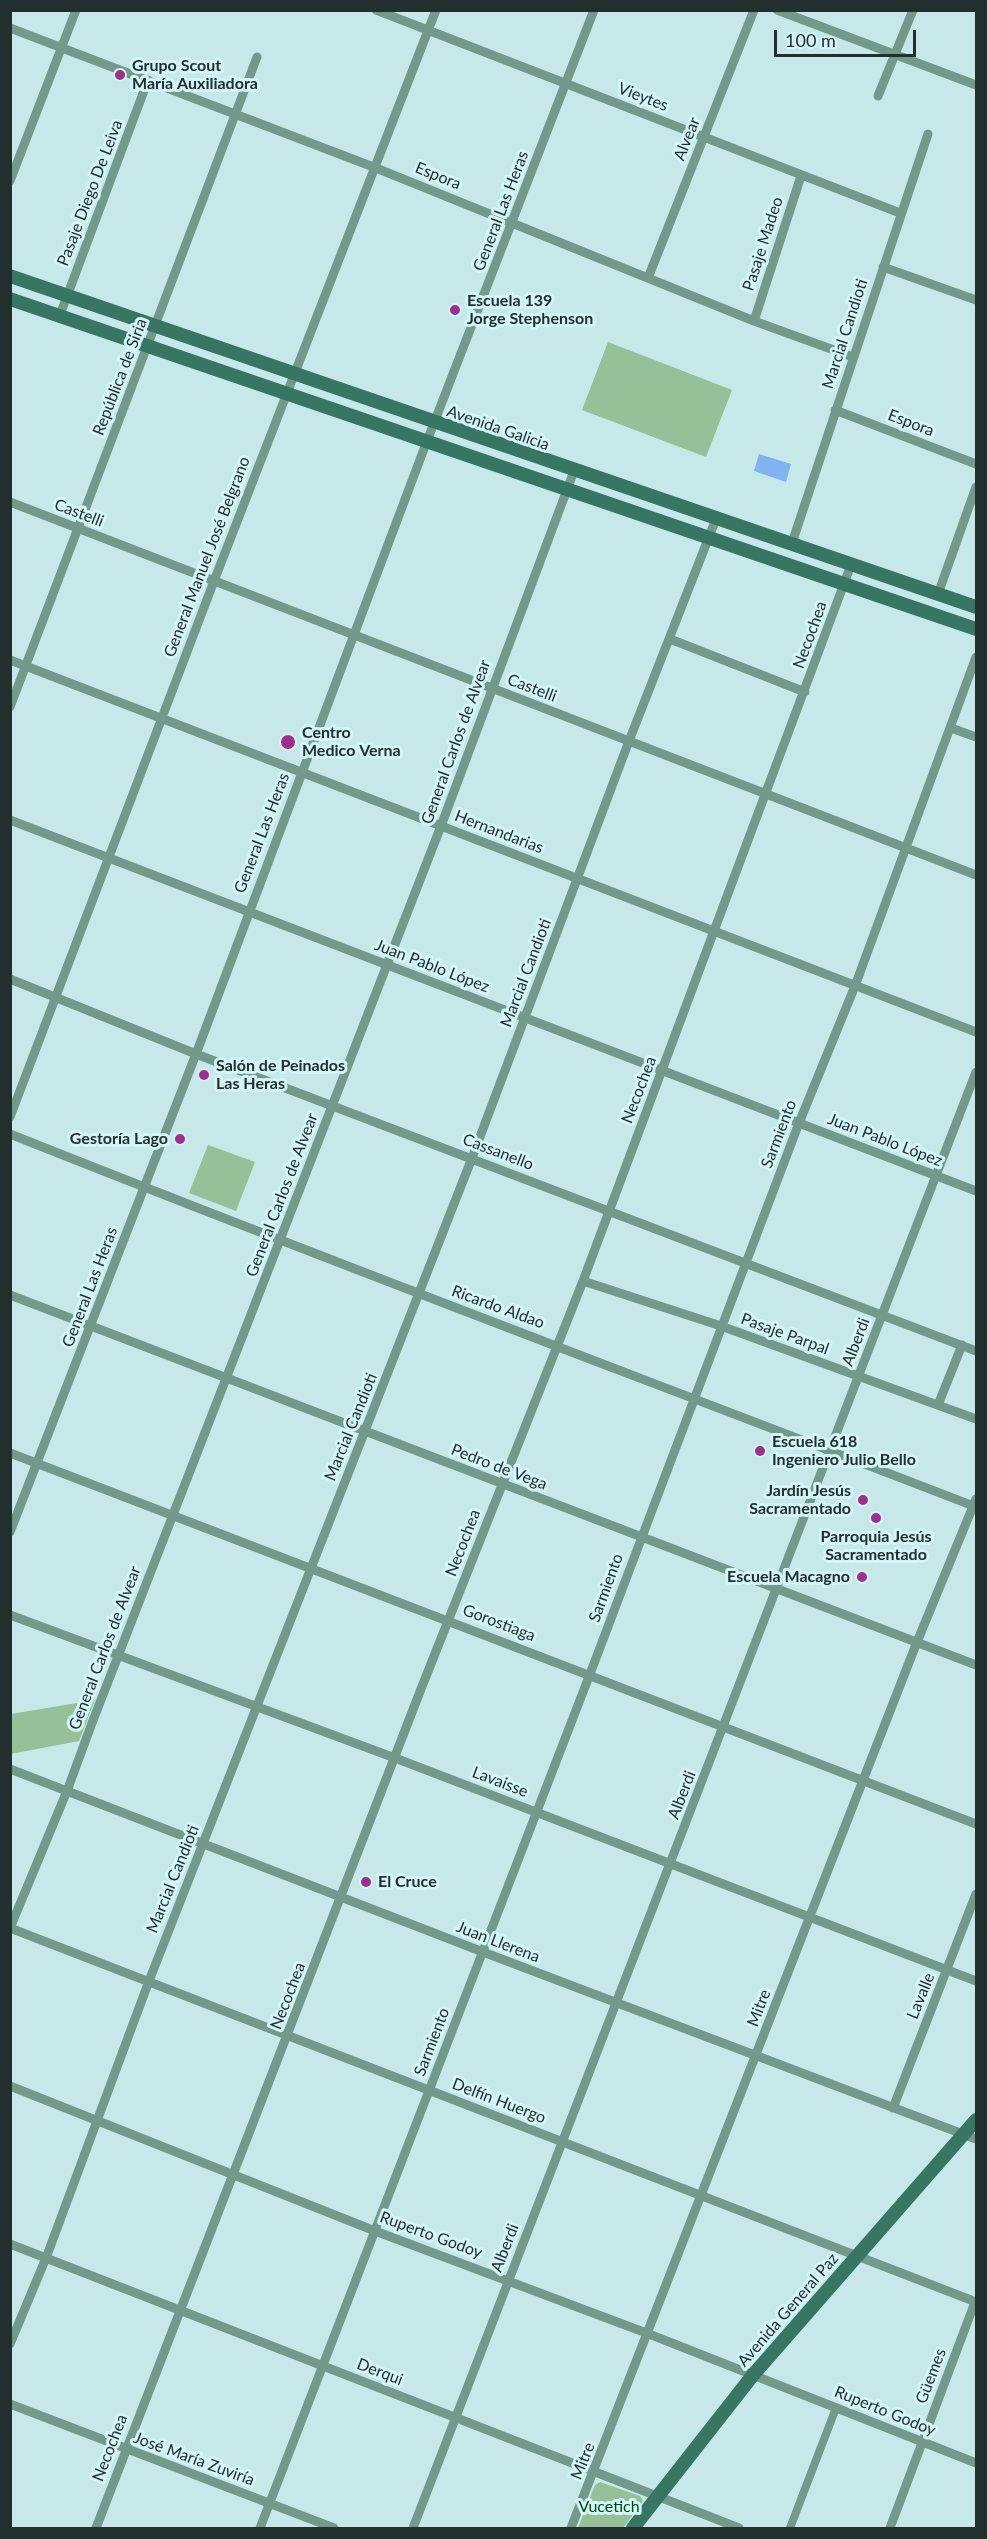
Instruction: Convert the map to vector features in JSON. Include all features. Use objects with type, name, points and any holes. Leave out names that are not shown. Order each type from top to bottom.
[{"type":"main road","name":"Avenida Galicia","points":[[10,276],[976,607]]},
{"type":"main road","points":[[10,299],[976,629]]},
{"type":"main road","name":"Avenida General Paz","points":[[633,2529],[753,2375],[858,2256],[970,2137],[976,2120]]},
{"type":"street","points":[[10,181],[76,10]]},
{"type":"street","name":"Vieytes","points":[[376,10],[900,213]]},
{"type":"street","name":"General Manuel José Belgrano","points":[[10,1117],[110,858],[161,718],[436,10]]},
{"type":"street","name":"General Las Heras","points":[[10,1532],[145,1188],[353,635],[594,10]]},
{"type":"street","name":"Alvear","points":[[648,278],[754,10]]},
{"type":"street","points":[[777,10],[976,85]]},
{"type":"street","points":[[878,96],[913,10]]},
{"type":"street","name":"Espora","points":[[10,28],[376,168],[754,321],[853,357]]},
{"type":"street","name":"República de Siria","points":[[10,707],[257,57]]},
{"type":"street","name":"Pasaje Diego De Leiva","points":[[60,315],[148,80]]},
{"type":"street","name":"Marcial Candioti","points":[[792,543],[928,134]]},
{"type":"street","name":"Pasaje Madeo","points":[[754,321],[801,176]]},
{"type":"street","points":[[882,267],[976,300]]},
{"type":"street","name":"Espora","points":[[835,410],[976,464]]},
{"type":"street","name":"General Carlos de Alvear","points":[[10,1928],[67,1791],[333,1106],[574,471]]},
{"type":"street","points":[[939,594],[976,488]]},
{"type":"street","name":"Castelli","points":[[10,502],[976,875]]},
{"type":"street","name":"Marcial Candioti","points":[[10,2344],[46,2258],[149,1981],[310,1567],[366,1432],[629,741],[717,519]]},
{"type":"street","name":"Necochea","points":[[96,2529],[125,2449],[342,1898],[394,1758],[583,1281],[767,795],[851,565]]},
{"type":"street","points":[[670,639],[805,692]]},
{"type":"street","name":"Sarmiento","points":[[260,2529],[590,1674],[799,1123],[855,986],[976,657]]},
{"type":"street","name":"Hernandarias","points":[[10,660],[976,1032]]},
{"type":"street","points":[[951,728],[976,738]]},
{"type":"street","name":"Juan Pablo López","points":[[10,820],[976,1191]]},
{"type":"street","name":"Cassanello","points":[[10,979],[196,1054],[976,1351]]},
{"type":"street","name":"Alberdi","points":[[413,2529],[976,1072]]},
{"type":"street","name":"Ricardo Aldao","points":[[10,1134],[419,1294],[976,1504]]},
{"type":"street","name":"Pasaje Parpal","points":[[583,1281],[721,1326],[976,1419]]},
{"type":"street","name":"Pedro de Vega","points":[[10,1295],[91,1328],[976,1665]]},
{"type":"street","points":[[938,1405],[962,1346]]},
{"type":"street","name":"Gorostiaga","points":[[10,1453],[976,1824]]},
{"type":"street","name":"Mitre","points":[[571,2529],[811,1918],[916,1641],[976,1504]]},
{"type":"street","name":"Lavaisse","points":[[10,1615],[537,1812],[976,1982]]},
{"type":"street","name":"Juan Llerena","points":[[10,1769],[970,2137]]},
{"type":"street","name":"Lavalle","points":[[893,2108],[976,1894]]},
{"type":"street","name":"Delfín Huergo","points":[[10,1928],[976,2302]]},
{"type":"street","name":"Ruperto Godoy","points":[[10,2086],[98,2119],[375,2231],[649,2334],[976,2463]]},
{"type":"street","name":"Derqui","points":[[10,2244],[595,2471],[735,2528]]},
{"type":"street","name":"Güemes","points":[[890,2529],[976,2302]]},
{"type":"street","name":"José María Zuviría","points":[[10,2404],[334,2529]]},
{"type":"street","points":[[790,2529],[836,2408]]},
{"type":"green space","points":[[608,342],[732,390],[706,457],[582,410]]},
{"type":"green space","points":[[208,1145],[255,1162],[236,1211],[189,1193]]},
{"type":"green space","points":[[95,1700],[79,1741],[11,1754],[11,1714]]},
{"type":"green space","name":"Vucetich","points":[[600,2482],[640,2496],[643,2501],[623,2528],[578,2528],[595,2485]]},
{"type":"water","points":[[759,454],[791,464],[786,482],[754,471]]},
{"type":"place","name":"Grupo Scout María Auxiliadora","points":[[120,75]]},
{"type":"place","name":"Escuela 139 Jorge Stephenson","points":[[455,310]]},
{"type":"place","name":"Centro Medico Verna","points":[[288,742]]},
{"type":"place","name":"Salón de Peinados Las Heras","points":[[204,1075]]},
{"type":"place","name":"Gestoría Lago","points":[[180,1139]]},
{"type":"place","name":"Escuela 618 Ingeniero Julio Bello","points":[[760,1451]]},
{"type":"place","name":"Jardín Jesús Sacramentado","points":[[863,1500]]},
{"type":"place","name":"Parroquia Jesús Sacramentado","points":[[876,1518]]},
{"type":"place","name":"Escuela Macagno","points":[[862,1577]]},
{"type":"place","name":"El Cruce","points":[[366,1882]]}]
